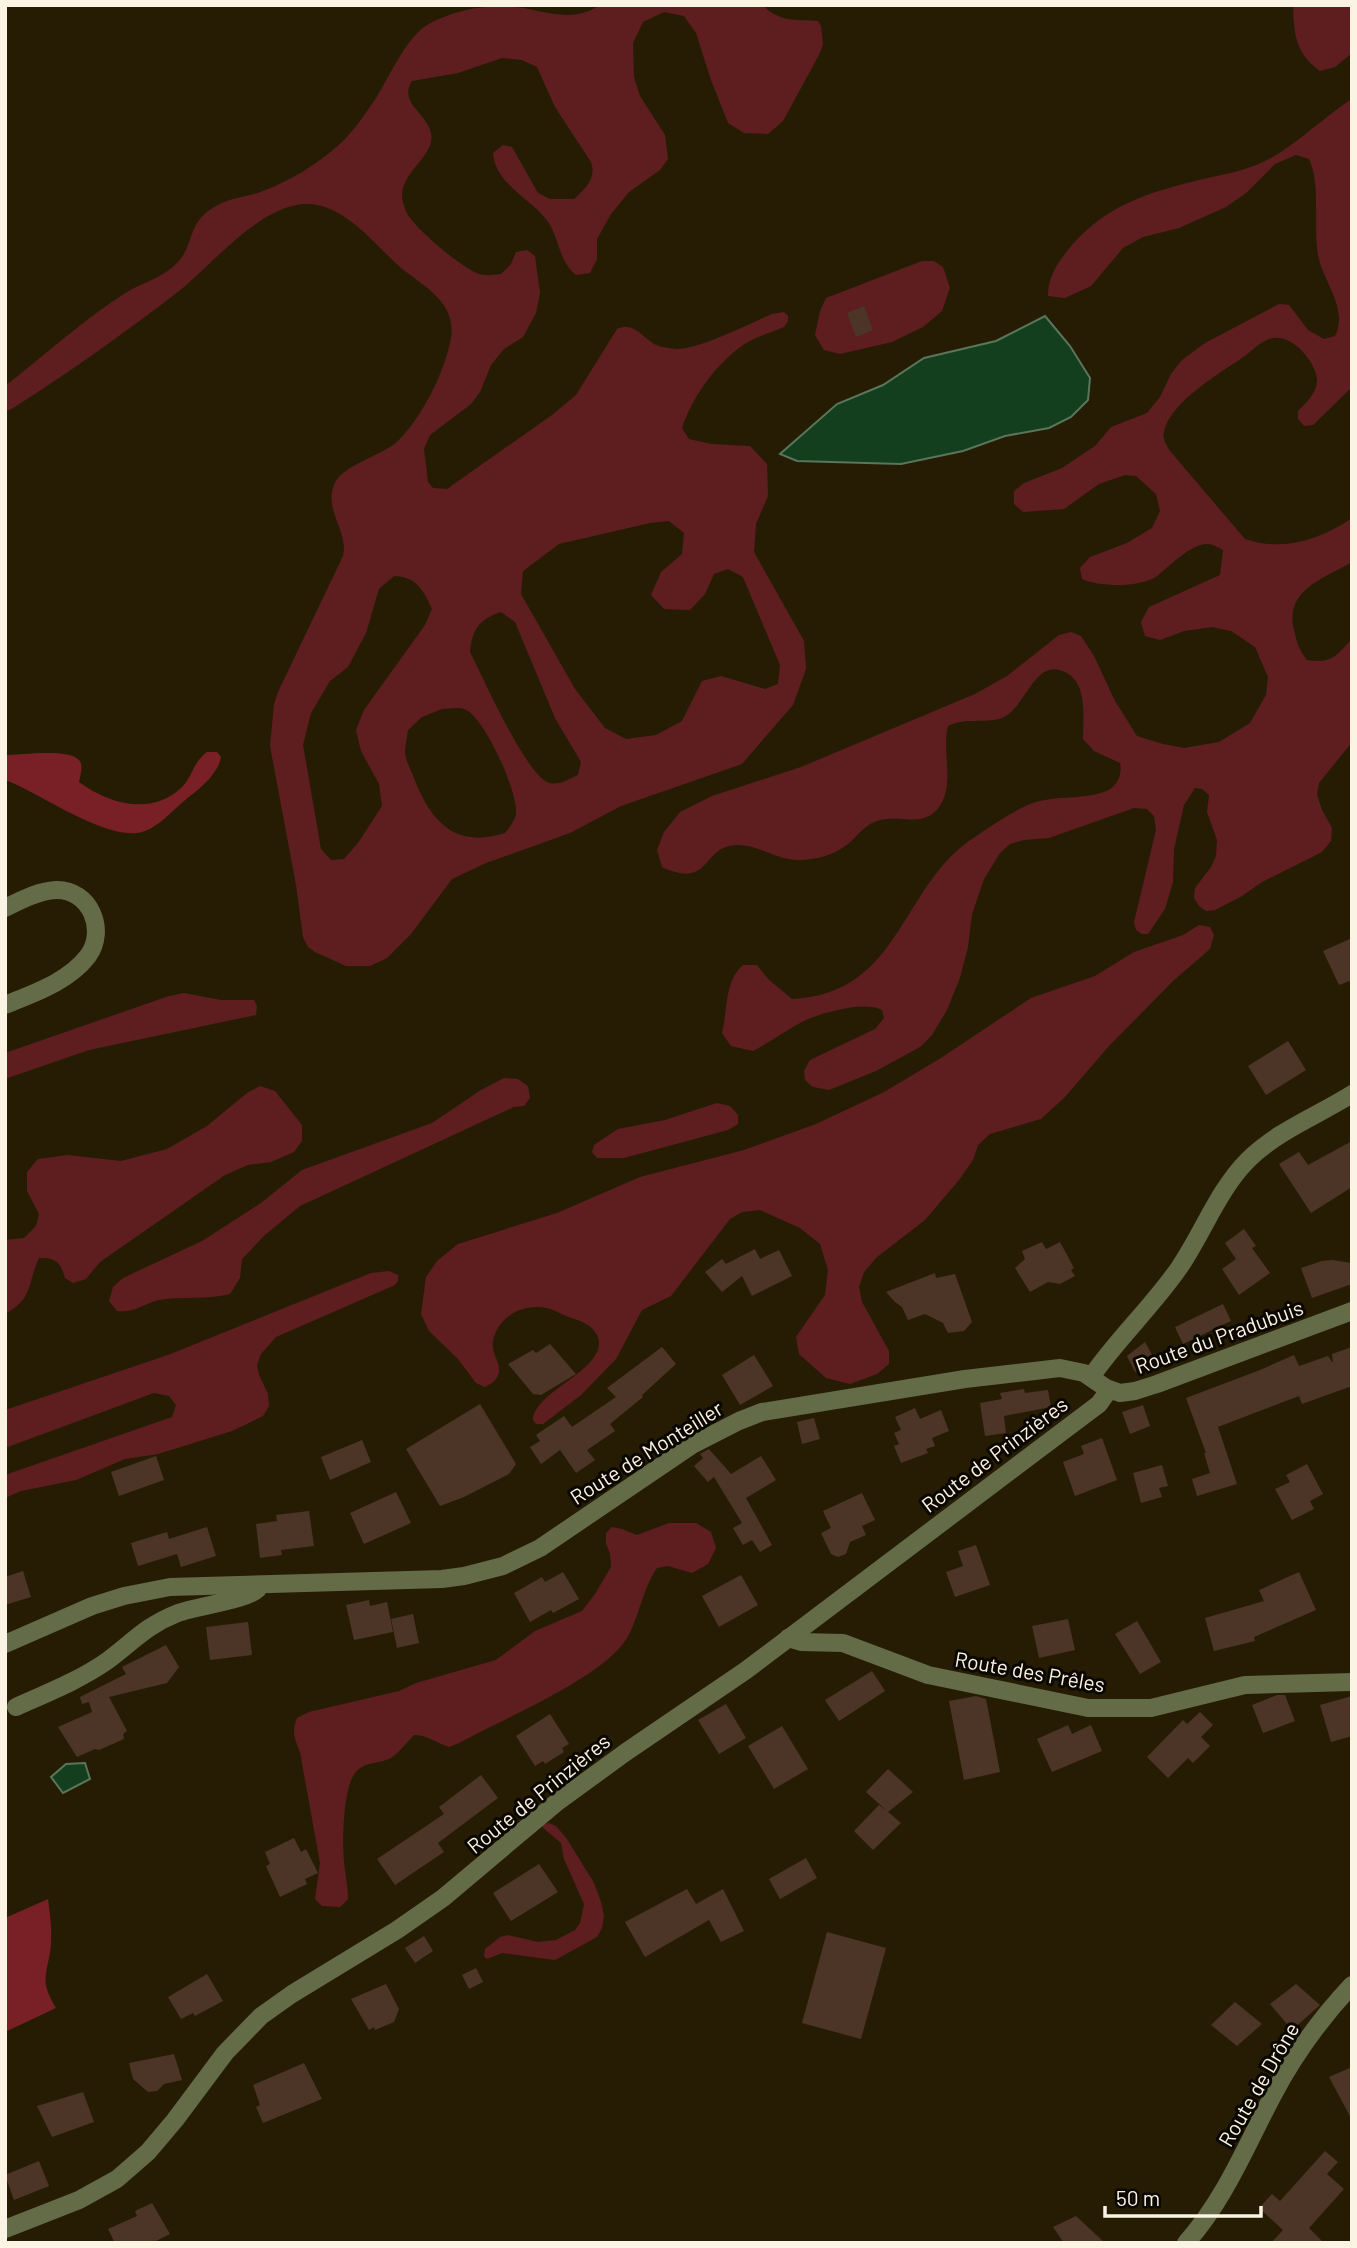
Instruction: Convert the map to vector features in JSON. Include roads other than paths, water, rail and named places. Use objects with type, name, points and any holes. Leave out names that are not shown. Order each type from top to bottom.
[{"type":"street","points":[[5,908],[43,892],[68,892],[77,896],[91,911],[97,933],[95,944],[76,968],[42,989],[5,1005]]},
{"type":"street","name":"Route de Prinzières","points":[[5,2229],[79,2200],[117,2179],[148,2152],[225,2053],[261,2016],[300,1988],[419,1915],[481,1868],[556,1803],[725,1686],[1093,1408],[1122,1336],[1170,1281],[1226,1187],[1249,1159],[1278,1136],[1352,1094]]},
{"type":"street","name":"Route du Pradubuis","points":[[1101,1384],[1127,1393],[1143,1389],[1352,1311]]},
{"type":"street","name":"Route de Monteiller","points":[[5,1644],[76,1612],[124,1595],[187,1586],[442,1579],[503,1566],[540,1548],[701,1440],[745,1418],[774,1409],[965,1379],[1050,1369],[1076,1370],[1101,1384]]},
{"type":"street","name":"Route de Monteiller","points":[[16,1707],[93,1669],[138,1634],[159,1622],[197,1607],[249,1595],[258,1589],[260,1584]]},
{"type":"street","name":"Route des Prêles","points":[[788,1638],[801,1643],[843,1643],[928,1675],[1088,1708],[1152,1708],[1245,1685],[1352,1682]]},
{"type":"street","name":"Route de Drône","points":[[1185,2243],[1203,2224],[1221,2196],[1295,2058],[1352,1985]]}]
